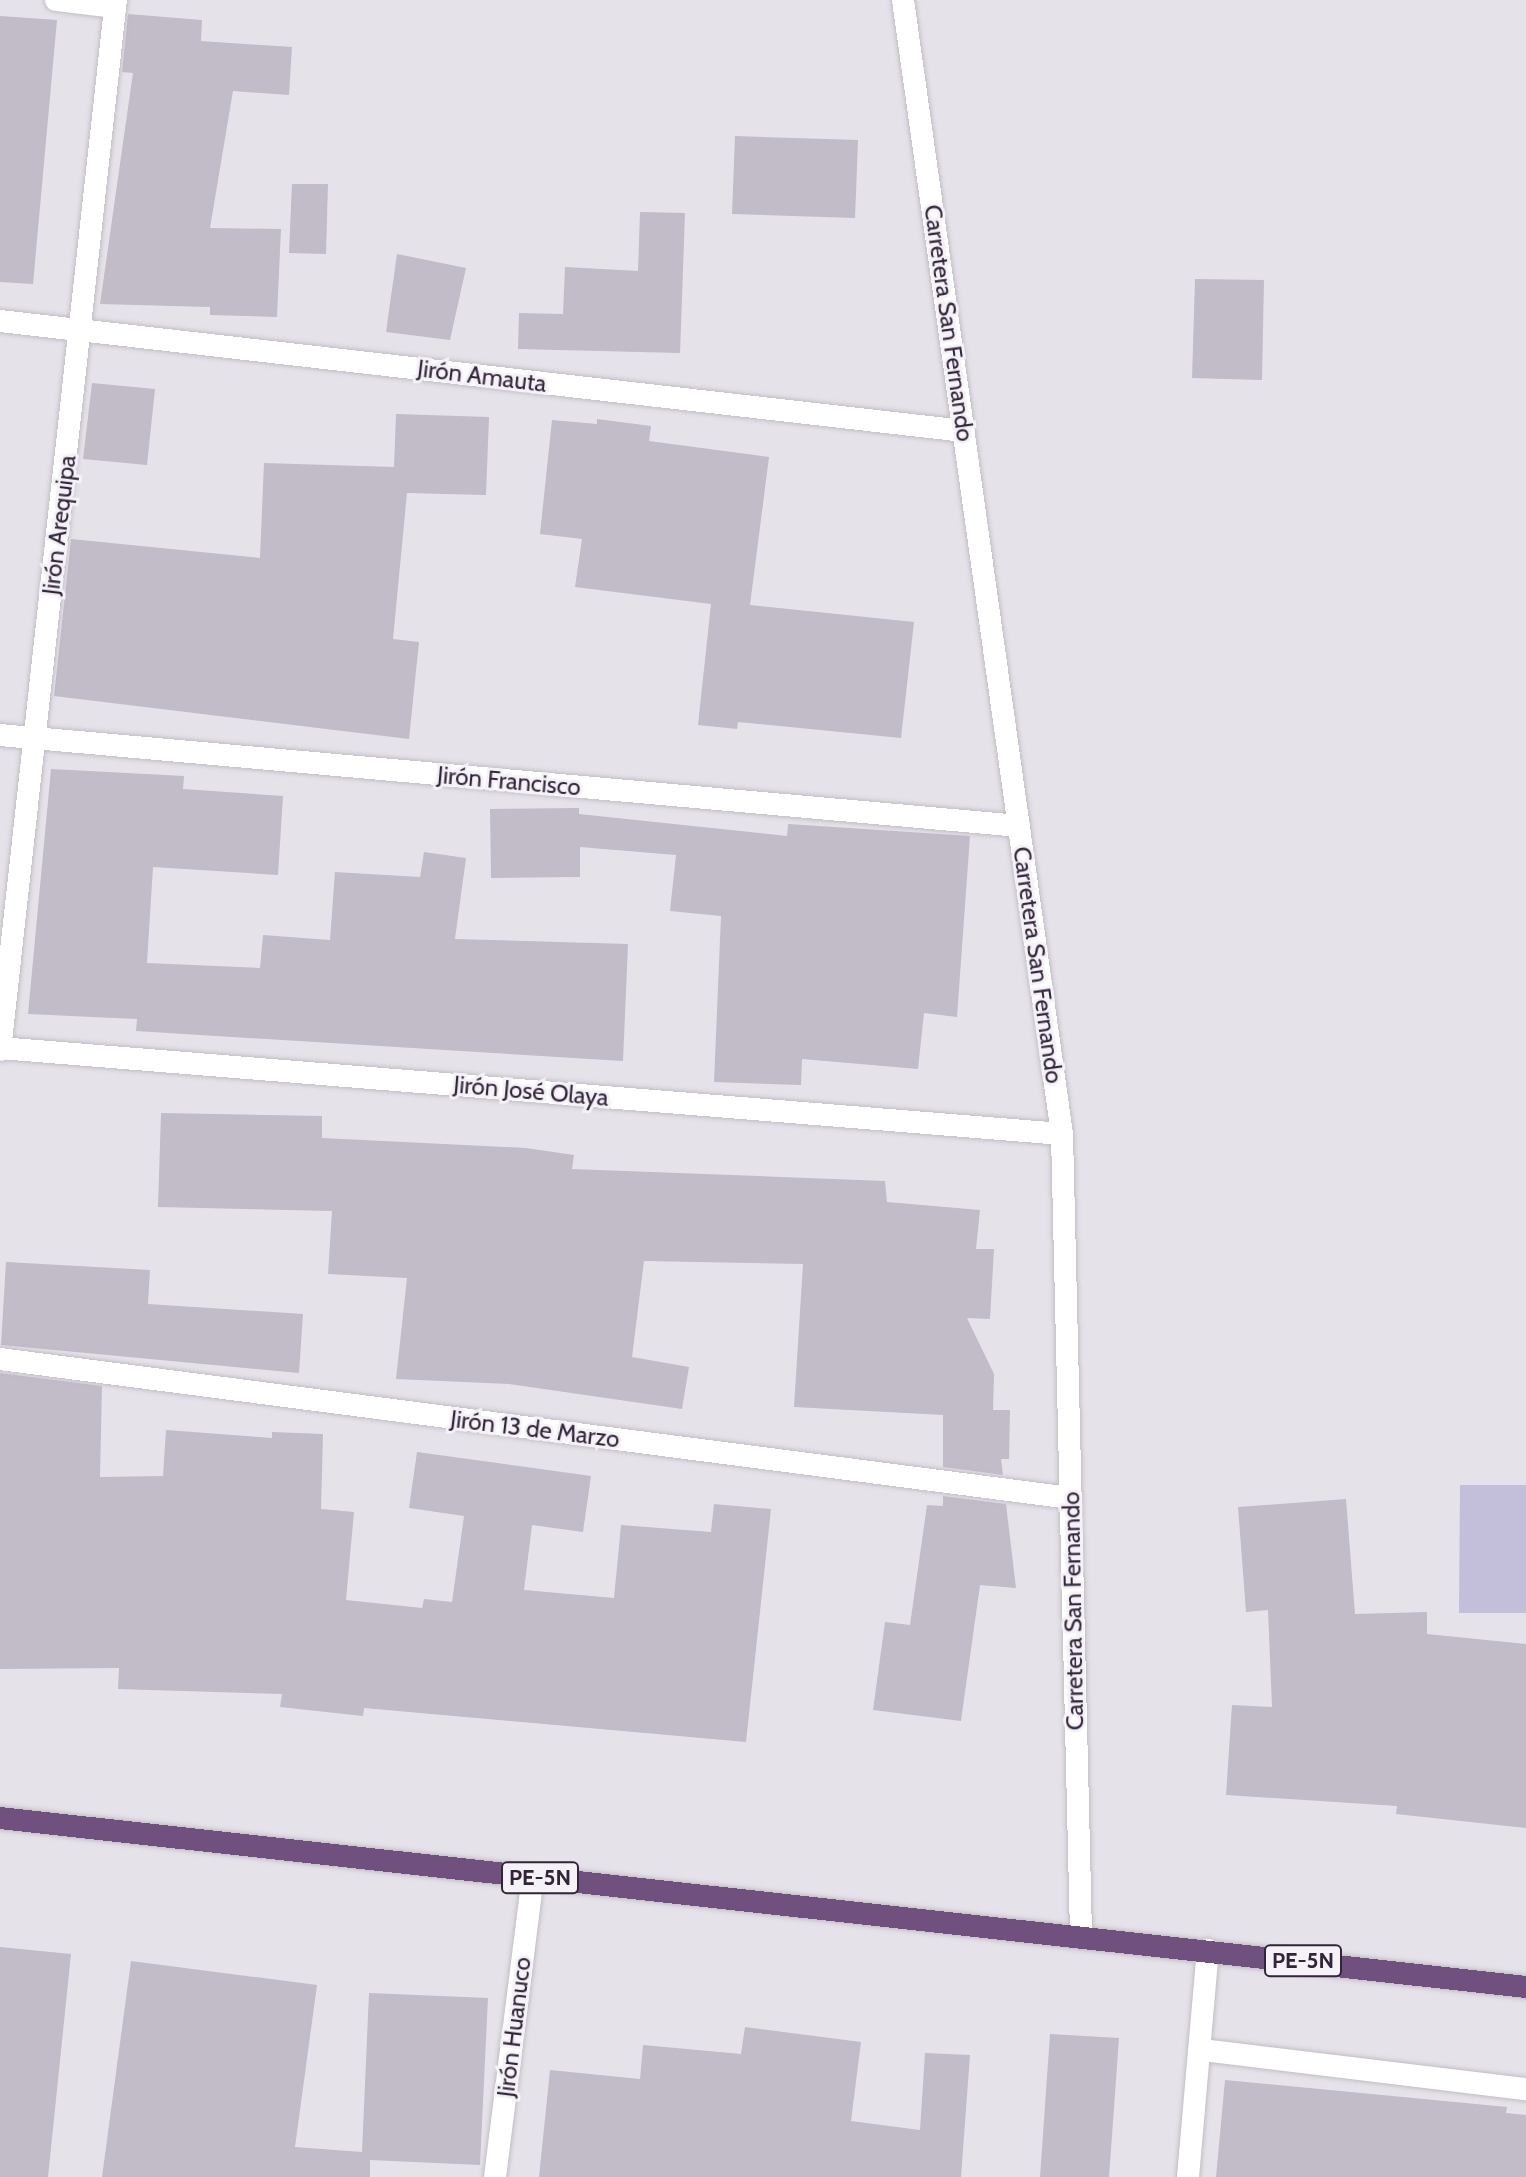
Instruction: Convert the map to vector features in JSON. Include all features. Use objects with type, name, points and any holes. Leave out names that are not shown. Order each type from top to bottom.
[{"type":"highway","name":"PE-5N","points":[[0,1818],[1526,1987]]},
{"type":"street","points":[[56,0],[116,3]]},
{"type":"street","name":"Carretera San Fernando","points":[[903,0],[1062,1134],[1081,1937]]},
{"type":"street","name":"Jirón Arequipa","points":[[0,1049],[116,3]]},
{"type":"street","name":"Jirón Amauta","points":[[0,321],[964,431]]},
{"type":"street","name":"Jirón Francisco","points":[[0,735],[1019,826]]},
{"type":"street","name":"Jirón José Olaya","points":[[0,1049],[1062,1134]]},
{"type":"street","name":"Jirón 13 de Marzo","points":[[0,1359],[1070,1498]]},
{"type":"street","name":"Jirón Huanuco","points":[[495,2177],[533,1877]]},
{"type":"street","points":[[1188,2177],[1202,2050],[1208,1950]]},
{"type":"street","points":[[1202,2050],[1526,2089]]},
{"type":"shaded area","points":[[1460,1485],[1526,1485],[1526,1613],[1459,1613]]},
{"type":"building","points":[[128,14],[202,20],[201,41],[292,47],[289,95],[233,91],[210,228],[281,229],[277,317],[210,315],[210,307],[100,304],[133,73],[122,72]]},
{"type":"building","points":[[0,16],[57,20],[33,284],[0,282]]},
{"type":"building","points":[[735,136],[858,140],[855,218],[732,214]]},
{"type":"building","points":[[292,184],[328,184],[326,254],[289,253]]},
{"type":"building","points":[[640,212],[685,213],[680,353],[518,349],[519,313],[563,314],[565,267],[638,271]]},
{"type":"building","points":[[397,254],[466,268],[450,340],[386,332]]},
{"type":"building","points":[[1195,279],[1264,280],[1262,380],[1192,378]]},
{"type":"building","points":[[92,383],[155,389],[147,465],[83,459]]},
{"type":"building","points":[[396,414],[489,417],[486,495],[407,493],[393,639],[419,642],[409,739],[54,696],[71,539],[260,558],[264,463],[394,467]]},
{"type":"building","points":[[597,419],[651,426],[649,441],[769,457],[750,605],[914,622],[901,738],[738,722],[737,729],[698,725],[711,604],[575,587],[582,539],[540,534],[552,420],[597,424]]},
{"type":"building","points":[[51,769],[184,776],[183,789],[283,796],[278,875],[153,867],[147,963],[260,968],[263,935],[330,940],[335,872],[420,877],[424,852],[466,858],[455,939],[628,944],[623,1061],[136,1031],[137,1019],[28,1014]]},
{"type":"building","points":[[579,808],[579,814],[787,836],[788,824],[970,836],[957,1017],[924,1013],[918,1069],[802,1059],[801,1085],[714,1082],[721,916],[670,911],[676,855],[580,847],[580,877],[491,878],[490,809]]},
{"type":"building","points":[[161,1113],[322,1116],[322,1138],[526,1148],[574,1155],[572,1169],[885,1181],[887,1202],[980,1210],[976,1249],[994,1249],[990,1319],[967,1318],[994,1374],[993,1410],[1010,1410],[1009,1459],[1001,1459],[1003,1475],[943,1467],[943,1415],[794,1407],[803,1264],[644,1261],[632,1357],[689,1367],[682,1409],[509,1384],[396,1379],[407,1278],[328,1274],[332,1211],[158,1207]]},
{"type":"building","points":[[6,1262],[150,1270],[148,1304],[303,1314],[299,1373],[1,1345]]},
{"type":"building","points":[[0,1373],[102,1386],[100,1477],[163,1476],[166,1430],[272,1438],[272,1432],[323,1434],[321,1509],[354,1512],[346,1600],[422,1608],[424,1599],[452,1602],[464,1516],[409,1508],[417,1452],[591,1476],[583,1532],[532,1525],[524,1590],[614,1598],[621,1525],[711,1532],[714,1504],[771,1509],[746,1742],[364,1708],[363,1716],[280,1707],[282,1694],[118,1689],[119,1668],[0,1669]]},
{"type":"building","points":[[943,1496],[1006,1504],[1016,1588],[980,1585],[961,1721],[873,1710],[885,1622],[910,1625],[927,1505],[943,1506]]},
{"type":"building","points":[[1346,1499],[1355,1614],[1427,1612],[1427,1634],[1526,1644],[1526,1828],[1396,1814],[1397,1806],[1226,1795],[1232,1705],[1272,1707],[1268,1610],[1246,1612],[1238,1507]]},
{"type":"building","points":[[0,1947],[71,1954],[48,2177],[0,2177]]},
{"type":"building","points":[[131,1961],[317,1985],[295,2147],[362,2152],[369,1993],[488,1998],[480,2165],[370,2160],[370,2177],[102,2177]]},
{"type":"building","points":[[745,2027],[861,2042],[851,2121],[920,2130],[925,2053],[970,2055],[961,2177],[539,2177],[550,2070],[640,2079],[643,2045],[741,2054]]},
{"type":"building","points":[[1050,2034],[1119,2038],[1109,2177],[1040,2177]]},
{"type":"building","points":[[1225,2080],[1507,2107],[1506,2113],[1526,2115],[1526,2177],[1216,2177]]}]
